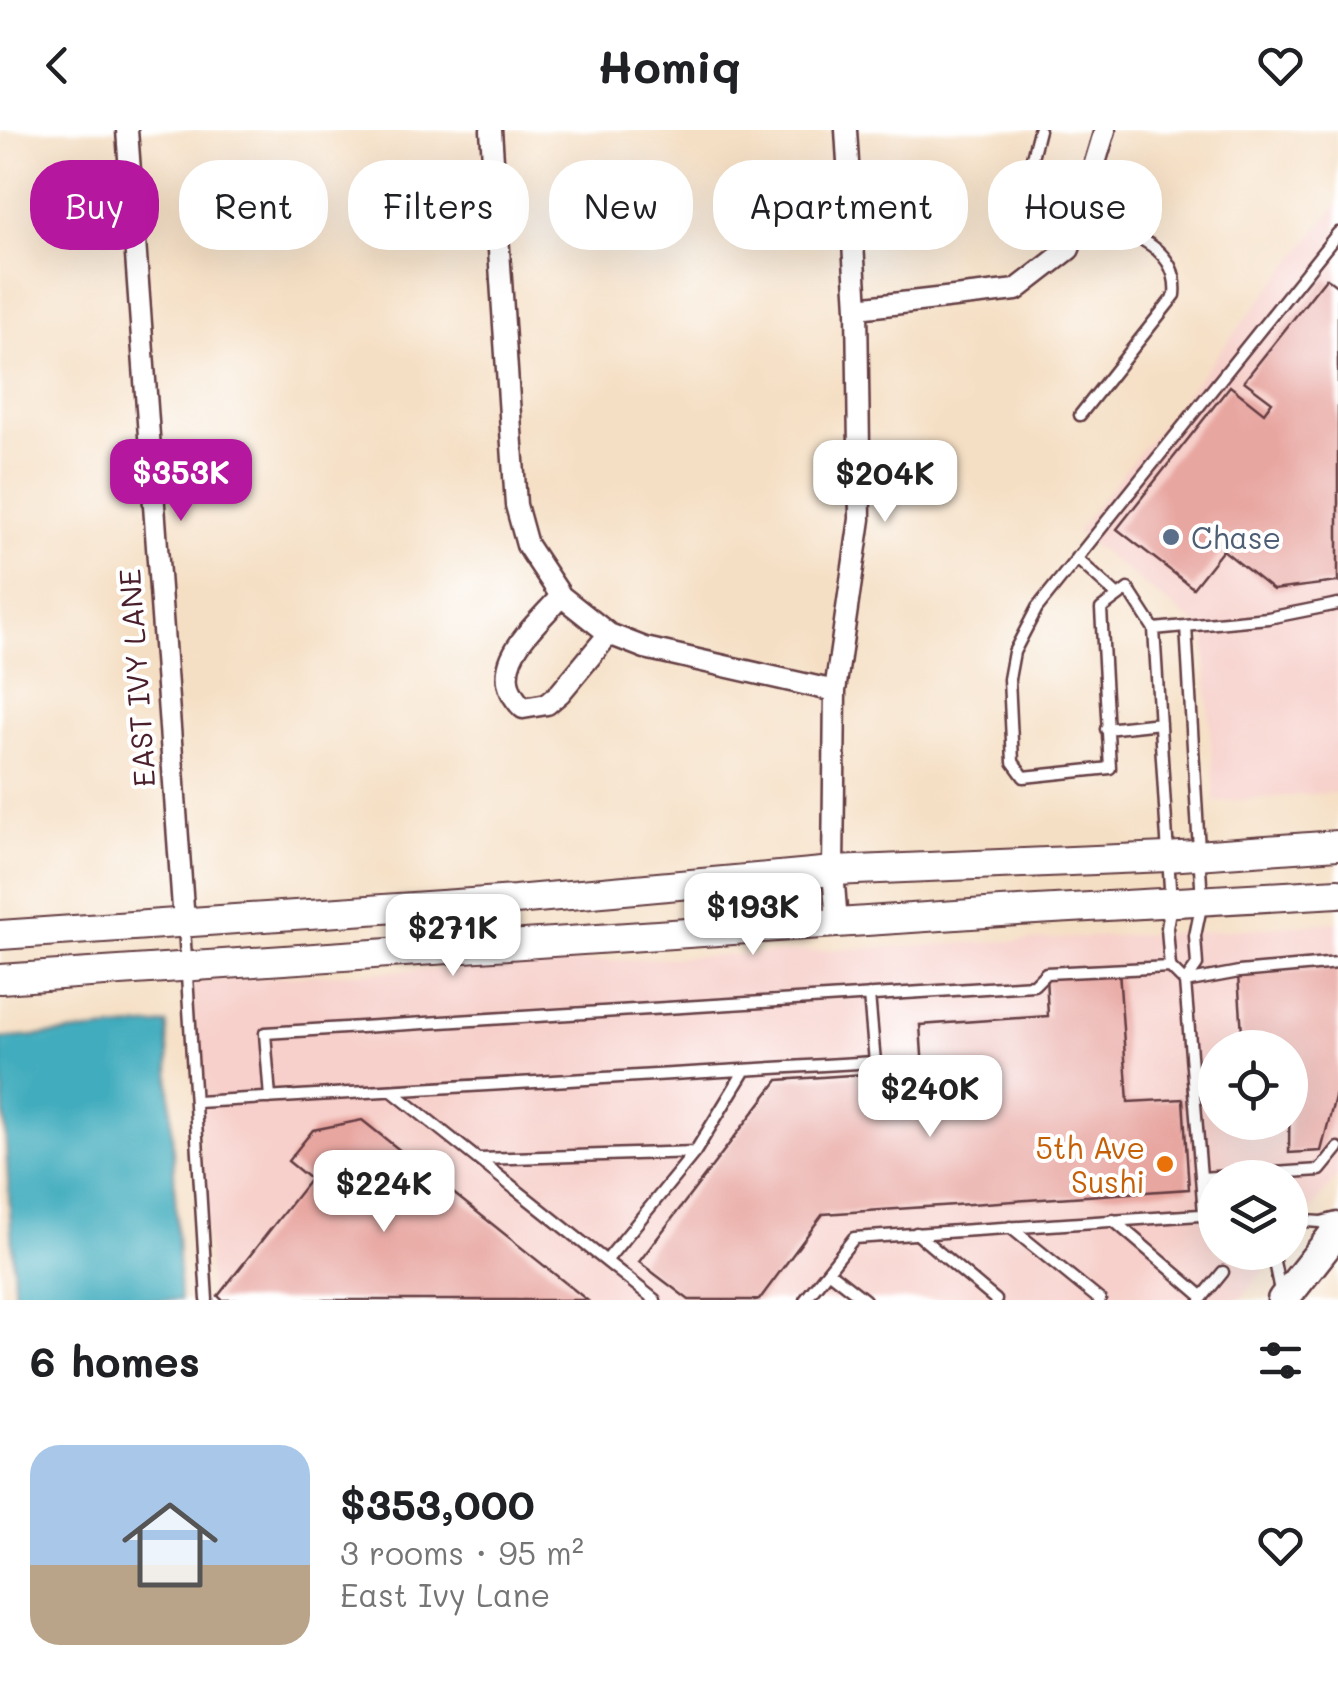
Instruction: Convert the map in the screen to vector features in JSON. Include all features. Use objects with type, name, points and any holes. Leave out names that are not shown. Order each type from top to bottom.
[{"type":"main road","points":[[0,935],[515,900],[832,871],[1167,857],[1338,845]]},
{"type":"main road","points":[[0,979],[1338,893]]},
{"type":"main road","points":[[1282,1300],[1338,1230]]},
{"type":"street","name":"EAST IVY LANE","points":[[127,130],[184,922]]},
{"type":"street","points":[[492,130],[516,505],[527,546],[561,596],[609,634],[645,648],[835,691]]},
{"type":"street","points":[[837,923],[832,871],[835,691],[860,519],[857,308],[846,130]]},
{"type":"street","points":[[1096,160],[1105,130]]},
{"type":"street","points":[[857,308],[1016,290],[1068,250]]},
{"type":"street","points":[[561,596],[510,656],[506,676],[510,695],[523,708],[547,704],[560,693],[609,634]]},
{"type":"lane","points":[[1031,160],[1039,130]]},
{"type":"lane","points":[[1185,982],[1170,967],[1171,904],[1154,630],[1128,589],[1100,610],[1110,768],[1024,778],[1013,762],[1009,679],[1014,652],[1037,608],[1338,233]]},
{"type":"lane","points":[[1080,415],[1175,296],[1177,278],[1169,261],[1155,250]]},
{"type":"lane","points":[[1076,558],[1118,596]]},
{"type":"lane","points":[[1154,630],[1268,618],[1338,604]]},
{"type":"lane","points":[[1186,626],[1202,902],[1194,936],[1196,964],[1185,982],[1200,1160]]},
{"type":"lane","points":[[1106,729],[1160,724]]},
{"type":"lane","points":[[184,922],[207,1300]]},
{"type":"lane","points":[[1185,982],[1239,972],[1338,963]]},
{"type":"lane","points":[[270,1098],[265,1033],[1034,985],[1046,973],[1170,967]]},
{"type":"lane","points":[[197,1102],[875,1062],[870,995]]},
{"type":"lane","points":[[606,1261],[696,1152],[744,1070]]},
{"type":"lane","points":[[392,1091],[655,1300]]},
{"type":"lane","points":[[1308,1171],[1320,1170],[1338,1148]]},
{"type":"lane","points":[[478,1160],[696,1152]]},
{"type":"lane","points":[[805,1300],[854,1238],[1198,1214]]},
{"type":"lane","points":[[1308,1221],[1338,1218]]},
{"type":"lane","points":[[1112,1219],[1202,1298],[1223,1272]]},
{"type":"lane","points":[[1010,1227],[1100,1300]]},
{"type":"lane","points":[[916,1233],[996,1300]]},
{"type":"lane","points":[[1276,1270],[1282,1300]]},
{"type":"lane","points":[[828,1272],[865,1300]]},
{"type":"shaded area","points":[[1338,204],[1338,792],[1215,802],[1204,631],[1076,532]]},
{"type":"shaded area","points":[[1338,922],[1338,1175],[1308,1214],[1308,1160],[1198,1160],[1198,1270],[1264,1270],[1240,1300],[210,1300],[192,981]]},
{"type":"water","points":[[167,1024],[180,1300],[15,1300],[0,1039]]},
{"type":"building","points":[[1326,278],[1338,287],[1338,582],[1273,590],[1223,550],[1193,588],[1117,529],[1230,386],[1264,413],[1272,402],[1244,381]]},
{"type":"building","points":[[1338,968],[1338,1085],[1321,1151],[1289,1153],[1289,1140],[1308,1140],[1308,1030],[1242,1030],[1238,975]]},
{"type":"building","points":[[1119,970],[1128,1102],[1183,1099],[1189,1189],[823,1214],[759,1300],[689,1300],[639,1262],[778,1080],[923,1070],[920,1025],[1048,1016],[1046,975]]},
{"type":"building","points":[[362,1120],[587,1300],[222,1300],[218,1296],[310,1179],[288,1161],[313,1130]]},
{"type":"place","name":"Chase","points":[[1171,537]]},
{"type":"place","name":"5th Ave Sushi","points":[[1165,1164]]}]
